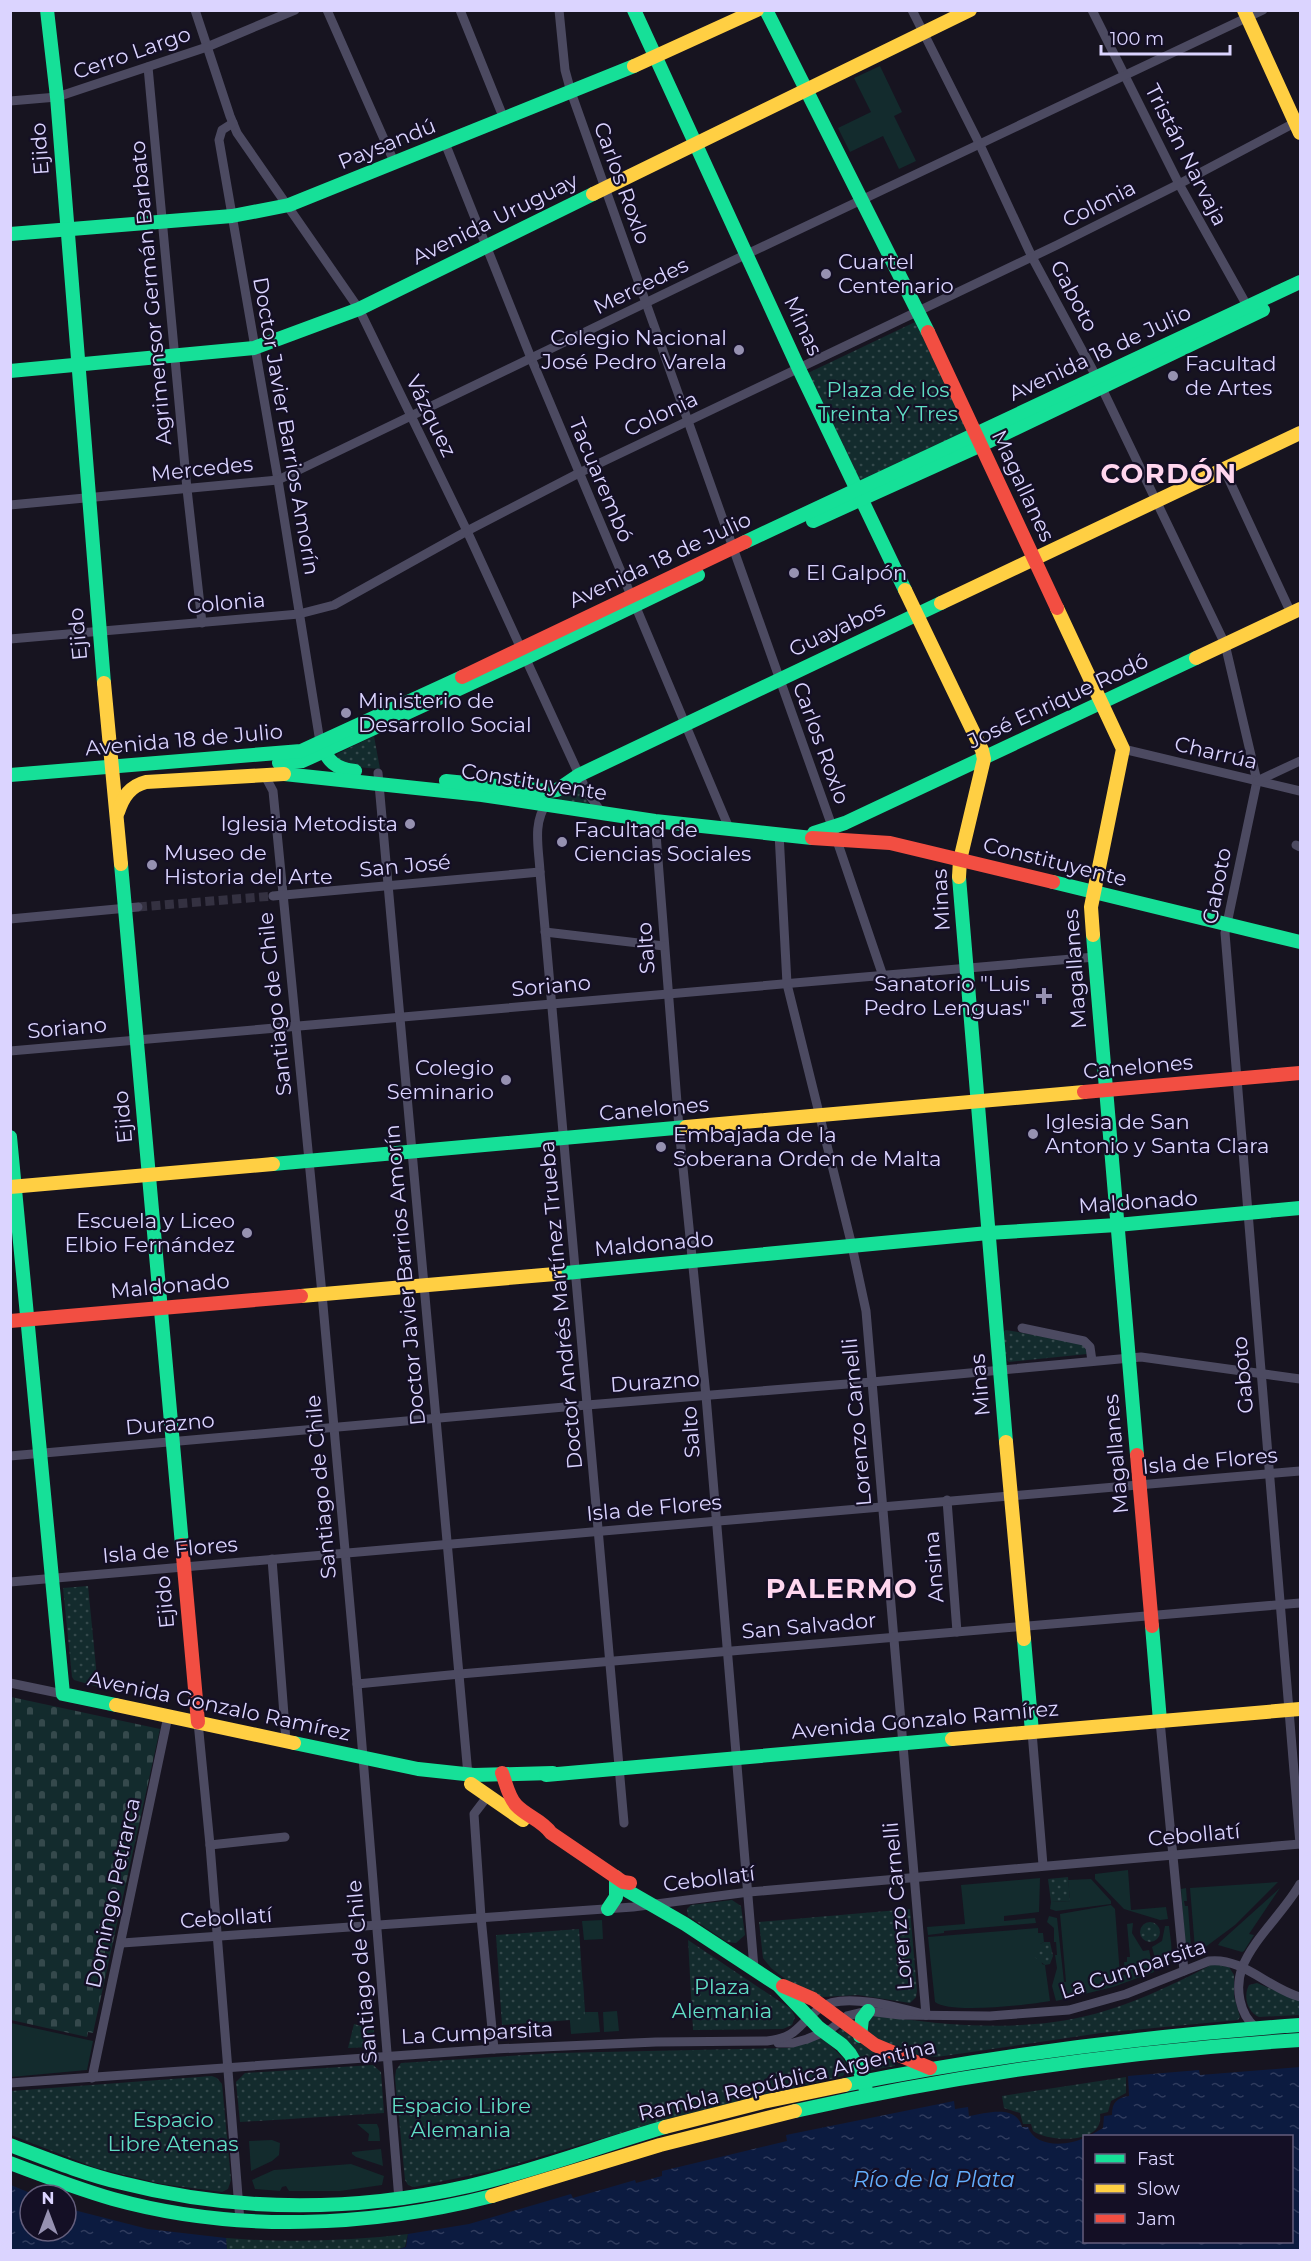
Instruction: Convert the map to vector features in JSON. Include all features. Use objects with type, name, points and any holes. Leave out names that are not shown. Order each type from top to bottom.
[{"type":"street","name":"Ejido","points":[[47,10],[57,97],[112,770],[132,908],[138,1040],[149,1175],[210,1845],[240,2221]]},
{"type":"street","points":[[195,10],[207,47]]},
{"type":"street","name":"Cerro Largo","points":[[10,101],[57,97],[207,47],[294,10]]},
{"type":"street","points":[[327,10],[395,164]]},
{"type":"street","points":[[460,10],[504,119]]},
{"type":"street","name":"Carlos Roxlo","points":[[559,10],[565,70],[571,92],[883,976]]},
{"type":"street","name":"Minas","points":[[634,10],[800,369],[982,750],[984,759],[958,873],[1043,1865]]},
{"type":"street","name":"Paysandú","points":[[10,234],[232,216],[289,206],[571,92],[757,10]]},
{"type":"street","name":"Magallanes","points":[[766,10],[918,311],[1123,749],[1092,892],[1091,907],[1160,1721],[1184,1971]]},
{"type":"street","name":"Gaboto","points":[[912,10],[980,145],[1032,257],[1099,382],[1225,644],[1257,781],[1225,933],[1280,1605],[1295,1709],[1300,1844]]},
{"type":"street","name":"Avenida Uruguay","points":[[10,371],[254,348],[359,309],[970,10]]},
{"type":"street","name":"Tristán Narvaja","points":[[1092,10],[1179,184],[1250,311]]},
{"type":"street","name":"Mercedes","points":[[10,505],[278,480],[747,254],[1125,76],[1245,14],[1263,10]]},
{"type":"street","points":[[1245,14],[1299,125]]},
{"type":"street","name":"Vázquez","points":[[207,47],[237,133],[359,309],[467,531],[587,792],[602,814]]},
{"type":"street","name":"Agrimensor Germán Barbato","points":[[148,67],[187,489],[202,623]]},
{"type":"street","name":"Doctor Javier Barrios Amorín","points":[[233,123],[222,130],[219,140],[322,747]]},
{"type":"street","name":"Colonia","points":[[10,639],[299,615],[334,605],[467,531],[579,473],[1032,257],[1299,125]]},
{"type":"street","name":"Tacuarembó","points":[[446,143],[531,358],[729,828]]},
{"type":"street","name":"Avenida 18 de Julio","points":[[1250,311],[1300,282]]},
{"type":"street","name":"Avenida 18 de Julio","points":[[10,784],[112,770],[159,771],[302,761],[322,747],[524,654],[734,553],[1250,311],[1300,292]]},
{"type":"street","name":"Guayabos","points":[[557,790],[579,775],[1300,433]]},
{"type":"street","points":[[1224,469],[1296,611]]},
{"type":"street","name":"José Enrique Rodó","points":[[834,834],[984,759],[1296,611]]},
{"type":"street","name":"Avenida 18 de Julio","points":[[10,776],[112,770],[292,753],[322,747]]},
{"type":"street","name":"Constituyente","points":[[322,747],[331,764],[341,769],[379,777],[655,821],[797,835],[834,834],[890,843],[1300,942]]},
{"type":"street","name":"Charrúa","points":[[1123,749],[1300,791]]},
{"type":"street","points":[[1257,781],[1300,761]]},
{"type":"street","name":"Avenida 18 de Julio","points":[[159,771],[178,780]]},
{"type":"street","name":"Avenida 18 de Julio","points":[[117,814],[125,795],[137,783],[159,771]]},
{"type":"street","name":"Avenida 18 de Julio","points":[[137,783],[264,774]]},
{"type":"street","name":"Constituyente","points":[[264,774],[379,777],[539,791],[557,790]]},
{"type":"street","name":"Santiago de Chile","points":[[264,774],[273,791],[278,895],[296,1027],[322,1294],[357,1684],[399,2200]]},
{"type":"street","name":"Doctor Javier Barrios Amorín","points":[[379,777],[469,1779]]},
{"type":"street","name":"Doctor Andrés Martínez Trueba","points":[[557,790],[539,816],[540,872],[624,1823]]},
{"type":"street","name":"Salto","points":[[655,821],[667,994],[706,1396],[754,1968]]},
{"type":"street","name":"Lorenzo Carnelli","points":[[779,833],[787,984],[865,1304],[926,2015]]},
{"type":"street","name":"San José","points":[[278,895],[540,872]]},
{"type":"street","points":[[10,918],[132,908]]},
{"type":"street","points":[[545,932],[664,946]]},
{"type":"street","name":"Soriano","points":[[10,1051],[1095,957]]},
{"type":"street","name":"Canelones","points":[[13,1187],[1300,1073]]},
{"type":"street","points":[[10,1137],[63,1694]]},
{"type":"street","name":"Maldonado","points":[[10,1321],[693,1262],[988,1233],[1117,1225],[1300,1208]]},
{"type":"street","points":[[1022,1328],[1084,1341],[1089,1345],[1092,1362]]},
{"type":"street","name":"Durazno","points":[[10,1455],[1141,1357],[1300,1379]]},
{"type":"street","name":"Isla de Flores","points":[[10,1582],[1011,1494],[1300,1471]]},
{"type":"street","name":"Ansina","points":[[947,1500],[957,1632]]},
{"type":"street","points":[[272,1559],[286,1741]]},
{"type":"street","name":"San Salvador","points":[[357,1684],[1300,1603]]},
{"type":"street","name":"Avenida Gonzalo Ramírez","points":[[10,1683],[362,1758],[418,1769],[429,1768],[469,1779],[535,1778],[553,1773],[1295,1709]]},
{"type":"street","name":"Domingo Petrarca","points":[[92,2078],[168,1716]]},
{"type":"street","points":[[504,1777],[514,1802],[546,1826],[551,1833],[619,1880],[630,1883],[656,1904],[678,1914],[685,1924],[778,1985],[850,2054],[856,2062],[867,2095]]},
{"type":"street","points":[[469,1779],[487,1797],[541,1832],[551,1833]]},
{"type":"street","points":[[487,1797],[474,1814],[494,2049]]},
{"type":"street","points":[[210,1845],[285,1837]]},
{"type":"street","name":"Cebollatí","points":[[122,1943],[608,1909],[914,1876],[1300,1844]]},
{"type":"street","points":[[608,1909],[616,1897],[619,1880]]},
{"type":"street","points":[[1256,2028],[1244,2017],[1239,1986],[1242,1968],[1300,1884]]},
{"type":"street","name":"La Cumparsita","points":[[766,2041],[779,2044],[793,2043],[831,2029],[840,2019],[847,2016],[868,2011],[926,2015],[1022,2015],[1069,2010],[1126,1994],[1209,1961],[1221,1960],[1300,1997]]},
{"type":"street","points":[[778,1985],[788,1987],[830,2010],[860,2036],[894,2055],[930,2068]]},
{"type":"street","name":"La Cumparsita","points":[[10,2083],[494,2049],[766,2041],[782,2039],[795,2033],[822,2006],[837,2002],[861,2002],[903,2008],[926,2015]]},
{"type":"street","points":[[860,2036],[862,2019],[868,2011]]},
{"type":"street","name":"Rambla República Argentina","points":[[10,2145],[67,2168],[124,2185],[196,2199],[240,2204],[312,2206],[399,2200],[473,2186],[698,2119],[863,2080],[1084,2045],[1300,2025]]},
{"type":"street","name":"Rambla República Argentina","points":[[10,2163],[57,2182],[118,2200],[192,2216],[240,2221],[320,2222],[445,2207],[508,2191],[702,2133],[867,2095],[1064,2062],[1191,2047],[1300,2040]]},
{"type":"green space","points":[[880,66],[902,112],[894,116],[916,161],[899,169],[883,136],[850,152],[838,128],[871,112],[854,78]]},
{"type":"green space","name":"Plaza de los Treinta Y Tres","points":[[915,322],[969,431],[860,482],[808,373]]},
{"type":"green space","points":[[374,736],[380,769],[344,766],[336,760],[337,754]]},
{"type":"green space","points":[[576,784],[590,805],[555,801]]},
{"type":"green space","points":[[1006,1330],[1080,1343],[1085,1346],[1087,1354],[1009,1362],[1005,1359],[1002,1333]]},
{"type":"green space","points":[[88,1586],[98,1687],[74,1680],[72,1677],[63,1588]]},
{"type":"green space","points":[[11,1697],[160,1729],[93,2033],[88,2032],[87,2037],[11,2020]]},
{"type":"green space","points":[[1128,1870],[1131,1910],[1166,1907],[1168,1919],[1160,1920],[1124,1909],[1095,1879],[1095,1874]]},
{"type":"green space","points":[[1068,1877],[1070,1901],[1051,1902],[1048,1879]]},
{"type":"green space","points":[[1040,1878],[1039,1912],[1004,1916],[1004,1921],[1035,1918],[1036,1923],[944,1931],[944,1933],[928,1935],[927,1927],[965,1924],[961,1885]]},
{"type":"green space","points":[[1091,1879],[1111,1901],[1111,1904],[1056,1911],[1050,1909],[1051,1902],[1070,1901],[1068,1880]]},
{"type":"green space","points":[[1278,1882],[1235,1925],[1200,1951],[1195,1949],[1190,1888]]},
{"type":"green space","points":[[1186,1888],[1187,1901],[1184,1901],[1185,1906],[1188,1906],[1191,1947],[1188,1952],[1185,1945],[1181,1889]]},
{"type":"green space","points":[[1280,1888],[1249,1934],[1254,1935],[1244,1951],[1218,1945],[1220,1942]]},
{"type":"green space","points":[[732,1900],[741,1906],[745,1935],[736,1943],[727,1942],[688,1916],[687,1909],[691,1905]]},
{"type":"green space","points":[[1111,1905],[1115,1909],[1120,1975],[1125,1975],[1124,1962],[1127,1962],[1127,1957],[1130,1957],[1127,1924],[1133,1923],[1132,1933],[1143,1951],[1149,1950],[1154,1972],[1113,1987],[1056,2001],[1052,1986],[1057,1968],[1056,1942],[1054,1942],[1054,1928],[1047,1922],[1049,1916],[1057,1918],[1064,1982],[1066,1982],[1060,1914]]},
{"type":"green space","points":[[910,1909],[917,1991],[916,1997],[910,2003],[858,1995],[822,1997],[788,1981],[771,1968],[763,1958],[759,1922]]},
{"type":"green space","points":[[602,1920],[603,1939],[584,1940],[582,1921]]},
{"type":"green space","points":[[1150,1922],[1157,1925],[1160,1932],[1157,1939],[1150,1942],[1143,1939],[1140,1932],[1143,1925]]},
{"type":"green space","points":[[1165,1926],[1169,1926],[1171,1952],[1168,1962],[1158,1970],[1152,1947],[1162,1941]]},
{"type":"green space","points":[[1038,1928],[1038,1933],[1043,1933],[1044,1942],[1040,1944],[1042,1964],[1045,1965],[1050,2001],[972,2008],[943,2006],[935,2002],[928,1937]]},
{"type":"green space","points":[[579,1929],[585,2019],[502,2025],[496,1935]]},
{"type":"green space","name":"Plaza Alemania","points":[[688,1940],[791,2009],[795,2017],[792,2025],[783,2029],[693,2030]]},
{"type":"green space","points":[[1050,1942],[1053,1956],[1050,1964],[1045,1965],[1033,1956],[1040,1944]]},
{"type":"green space","points":[[1213,1964],[1229,1967],[1234,1975],[1234,1996],[1240,2017],[1238,2020],[1101,2033],[937,2057],[900,2050],[866,2034],[865,2027],[871,2016],[875,2015],[987,2026],[1075,2019],[1136,2000]]},
{"type":"green space","points":[[583,1980],[585,2012],[598,2012],[600,2032],[571,2034],[568,1998]]},
{"type":"green space","points":[[1257,1983],[1300,2001],[1300,2015],[1259,2017],[1255,2015],[1249,2008],[1246,1994],[1249,1985]]},
{"type":"green space","points":[[617,2011],[619,2031],[604,2032],[603,2012]]},
{"type":"green space","points":[[11,2023],[93,2041],[87,2070],[11,2077]]},
{"type":"green space","points":[[354,2024],[374,2030],[372,2047],[348,2048]]},
{"type":"green space","points":[[842,2028],[895,2061],[895,2066],[867,2071],[838,2032]]},
{"type":"green space","name":"Espacio Libre Alemania","points":[[819,2038],[824,2039],[843,2058],[848,2068],[843,2076],[671,2118],[492,2171],[414,2187],[408,2185],[405,2180],[395,2078],[396,2070],[401,2063],[556,2053],[788,2048]]},
{"type":"green space","points":[[373,2065],[381,2072],[384,2113],[240,2122],[236,2082],[245,2073]]},
{"type":"green space","name":"Espacio Libre Atenas","points":[[212,2076],[222,2084],[231,2180],[228,2189],[222,2192],[162,2184],[96,2168],[11,2135],[11,2091]]},
{"type":"green space","points":[[1126,2077],[1126,2093],[1111,2101],[1108,2112],[1100,2114],[1099,2124],[1094,2131],[1075,2138],[1051,2138],[1033,2131],[1031,2124],[1023,2124],[1020,2113],[1004,2108],[1002,2096]]},
{"type":"green space","points":[[357,2124],[377,2124],[380,2141],[368,2141],[369,2134]]},
{"type":"green space","points":[[272,2140],[280,2143],[279,2155],[251,2171],[249,2141]]},
{"type":"green space","points":[[381,2149],[383,2166],[352,2154],[352,2152]]},
{"type":"green space","points":[[351,2164],[384,2176],[382,2185],[340,2191],[289,2191],[286,2186],[280,2191],[255,2189],[252,2180],[274,2170]]},
{"type":"green space","points":[[408,2234],[405,2247],[396,2250],[227,2250],[226,2238],[317,2240]]},
{"type":"water","name":"Río de la Plata","points":[[1300,2067],[1300,2250],[396,2250],[406,2247],[408,2234],[469,2224],[571,2194],[573,2198],[635,2180],[636,2183],[662,2176],[662,2171],[787,2141],[786,2135],[954,2101],[955,2109],[968,2107],[969,2116],[992,2112],[1014,2115],[1022,2127],[1028,2127],[1037,2139],[1045,2142],[1061,2144],[1083,2138],[1083,2243],[1293,2243],[1293,2135],[1091,2135],[1103,2128],[1104,2116],[1112,2115],[1116,2101],[1129,2096],[1128,2076],[1199,2070],[1200,2075]]},
{"type":"water","points":[[11,2185],[18,2188],[18,2243],[78,2243],[78,2211],[148,2229],[226,2238],[227,2250],[11,2250]]},
{"type":"tunnel","points":[[138,907],[273,896]]},
{"type":"traffic: fast","points":[[47,10],[57,97],[104,683]]},
{"type":"traffic: fast","points":[[634,10],[799,369],[905,590]]},
{"type":"traffic: fast","points":[[766,10],[928,332]]},
{"type":"traffic: fast","points":[[10,234],[232,216],[289,205],[634,66]]},
{"type":"traffic: fast","points":[[10,371],[254,348],[359,309],[593,194]]},
{"type":"traffic: fast","points":[[745,542],[1300,282]]},
{"type":"traffic: fast","points":[[813,521],[981,445],[1263,310]]},
{"type":"traffic: fast","points":[[279,763],[302,761],[311,757],[526,658],[698,575]]},
{"type":"traffic: fast","points":[[446,781],[557,790],[579,775],[941,603]]},
{"type":"traffic: fast","points":[[814,833],[845,823],[1196,658]]},
{"type":"traffic: fast","points":[[10,775],[301,751],[462,677]]},
{"type":"traffic: fast","points":[[320,743],[333,763],[355,771]]},
{"type":"traffic: fast","points":[[284,774],[482,795],[655,821],[812,838]]},
{"type":"traffic: fast","points":[[121,864],[182,1545]]},
{"type":"traffic: fast","points":[[959,877],[1006,1442]]},
{"type":"traffic: fast","points":[[1053,882],[1300,942]]},
{"type":"traffic: fast","points":[[1093,935],[1137,1455]]},
{"type":"traffic: fast","points":[[273,1164],[686,1127]]},
{"type":"traffic: fast","points":[[10,1137],[63,1694],[116,1705]]},
{"type":"traffic: fast","points":[[555,1274],[988,1233],[1117,1225],[1300,1208]]},
{"type":"traffic: fast","points":[[1152,1626],[1160,1721]]},
{"type":"traffic: fast","points":[[1024,1639],[1032,1732]]},
{"type":"traffic: fast","points":[[546,1775],[952,1739]]},
{"type":"traffic: fast","points":[[294,1743],[418,1769],[474,1775],[553,1773]]},
{"type":"traffic: fast","points":[[608,1909],[616,1897],[616,1877]]},
{"type":"traffic: fast","points":[[623,1882],[626,1890],[685,1924],[778,1985],[819,2028],[850,2054],[860,2071],[866,2090]]},
{"type":"traffic: fast","points":[[860,2036],[862,2019],[868,2011]]},
{"type":"traffic: fast","points":[[845,2085],[901,2074],[1071,2048],[1300,2025]]},
{"type":"traffic: fast","points":[[795,2111],[920,2086],[1046,2066],[1172,2051],[1300,2040]]},
{"type":"traffic: fast","points":[[10,2145],[94,2175],[165,2193],[252,2204],[339,2204],[426,2195],[469,2186],[543,2166],[665,2127]]},
{"type":"traffic: fast","points":[[10,2163],[113,2199],[160,2210],[255,2221],[351,2220],[399,2214],[492,2196]]},
{"type":"traffic: slow","points":[[634,66],[757,10]]},
{"type":"traffic: slow","points":[[593,194],[970,10]]},
{"type":"traffic: slow","points":[[1244,10],[1300,133]]},
{"type":"traffic: slow","points":[[941,603],[1300,433]]},
{"type":"traffic: slow","points":[[905,590],[982,750],[984,759],[960,860],[959,877]]},
{"type":"traffic: slow","points":[[1057,608],[1123,749],[1091,907],[1093,935]]},
{"type":"traffic: slow","points":[[1196,658],[1300,609]]},
{"type":"traffic: slow","points":[[104,683],[121,864]]},
{"type":"traffic: slow","points":[[118,812],[128,793],[136,786],[146,782],[284,774]]},
{"type":"traffic: slow","points":[[686,1127],[1084,1092]]},
{"type":"traffic: slow","points":[[10,1187],[273,1164]]},
{"type":"traffic: slow","points":[[301,1296],[555,1274]]},
{"type":"traffic: slow","points":[[1006,1442],[1024,1639]]},
{"type":"traffic: slow","points":[[116,1705],[294,1743]]},
{"type":"traffic: slow","points":[[952,1739],[1300,1709]]},
{"type":"traffic: slow","points":[[471,1784],[523,1820]]},
{"type":"traffic: slow","points":[[665,2127],[763,2102],[845,2085]]},
{"type":"traffic: slow","points":[[492,2196],[660,2145],[795,2111]]},
{"type":"traffic: jam","points":[[928,332],[1057,608]]},
{"type":"traffic: jam","points":[[462,677],[745,542]]},
{"type":"traffic: jam","points":[[812,838],[890,843],[1053,882]]},
{"type":"traffic: jam","points":[[1084,1092],[1300,1073]]},
{"type":"traffic: jam","points":[[10,1321],[301,1296]]},
{"type":"traffic: jam","points":[[1137,1455],[1152,1626]]},
{"type":"traffic: jam","points":[[182,1545],[198,1722]]},
{"type":"traffic: jam","points":[[502,1773],[511,1798],[520,1809],[623,1882],[630,1883]]},
{"type":"traffic: jam","points":[[783,1986],[813,1999],[875,2045],[930,2068]]},
{"type":"place","name":"Cuartel Centenario","points":[[826,274]]},
{"type":"place","name":"Colegio Nacional José Pedro Varela","points":[[739,350]]},
{"type":"place","name":"Facultad de Artes","points":[[1173,376]]},
{"type":"place","name":"El Galpón","points":[[794,573]]},
{"type":"place","name":"Ministerio de Desarrollo Social","points":[[346,713]]},
{"type":"place","name":"Iglesia Metodista","points":[[410,824]]},
{"type":"place","name":"Facultad de Ciencias Sociales","points":[[562,842]]},
{"type":"place","name":"Museo de Historia del Arte","points":[[152,865]]},
{"type":"place","name":"Sanatorio \"Luis Pedro Lenguas\"","points":[[1044,996]]},
{"type":"place","name":"Colegio Seminario","points":[[506,1080]]},
{"type":"place","name":"Iglesia de San Antonio y Santa Clara","points":[[1033,1134]]},
{"type":"place","name":"Embajada de la Soberana Orden de Malta","points":[[661,1147]]},
{"type":"place","name":"Escuela y Liceo Elbio Fernández","points":[[247,1233]]},
{"type":"district","name":"CORDÓN","points":[[1169,474]]},
{"type":"district","name":"PALERMO","points":[[842,1589]]}]
